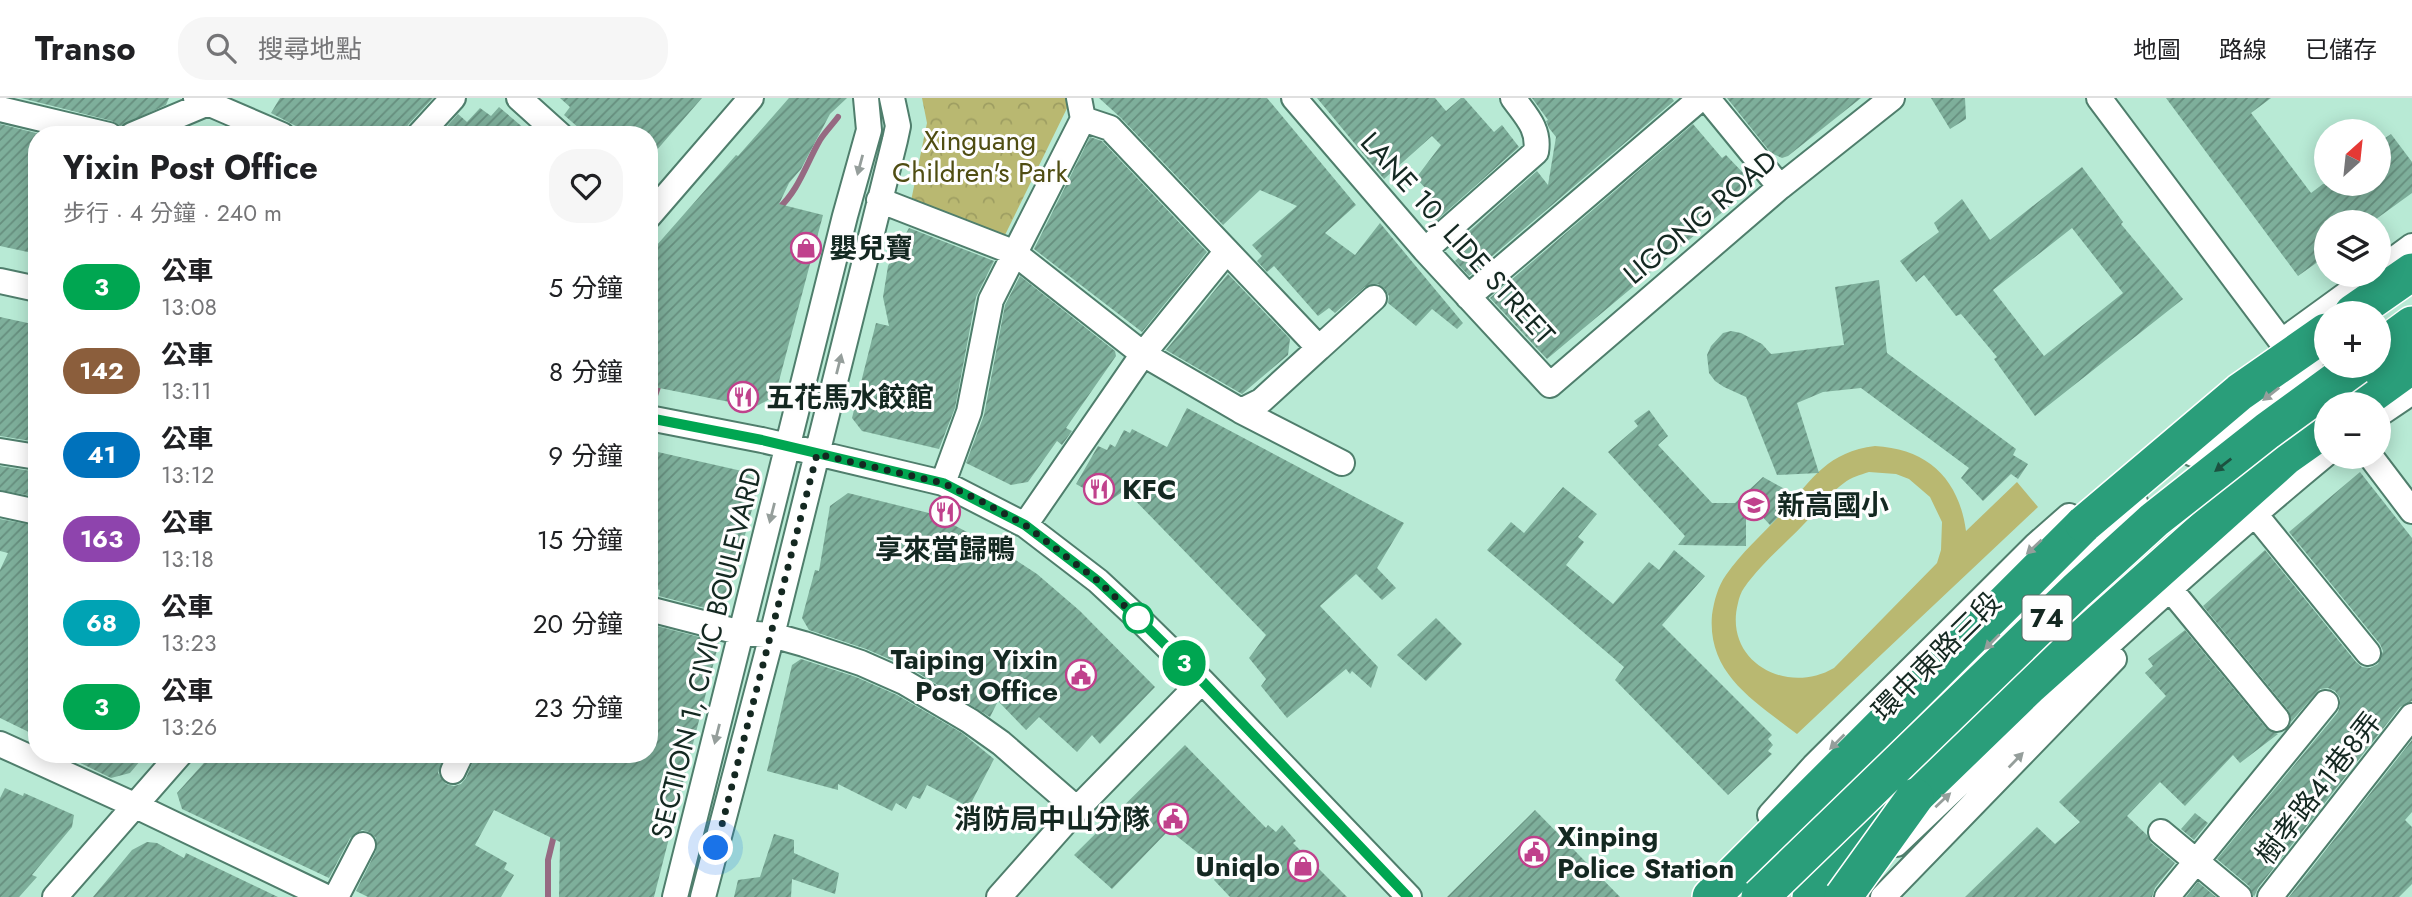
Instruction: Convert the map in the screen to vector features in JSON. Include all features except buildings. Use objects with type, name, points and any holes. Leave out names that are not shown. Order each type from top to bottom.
[{"type":"highway","points":[[2370,301],[2412,272]]},
{"type":"highway","points":[[2391,340],[2412,325]]},
{"type":"highway","name":"74","points":[[1711,897],[2084,524],[2240,392],[2314,340]]},
{"type":"highway","points":[[2375,392],[2412,365]]},
{"type":"highway","name":"74","points":[[1760,897],[2066,600],[2154,520],[2340,378]]},
{"type":"highway","name":"74","points":[[1811,897],[2029,686],[2285,457],[2314,436]]},
{"type":"highway","name":"74","points":[[1842,897],[1915,797]]},
{"type":"street","points":[[427,126],[453,98]]},
{"type":"street","points":[[519,98],[550,126]]},
{"type":"street","points":[[658,206],[751,98]]},
{"type":"street","name":"SECTION 1, CIVIC BOULEVARD","points":[[675,897],[869,130],[866,98]]},
{"type":"street","name":"SECTION 1, CIVIC BOULEVARD","points":[[703,897],[772,635],[898,126],[892,98]]},
{"type":"street","name":"LANE 10, LIDE STREET","points":[[1294,98],[1425,250],[1550,385]]},
{"type":"street","points":[[1425,250],[1536,152],[1538,139],[1534,127],[1513,98]]},
{"type":"street","points":[[1468,297],[1701,98]]},
{"type":"street","points":[[1707,98],[1780,187]]},
{"type":"street","name":"LIGONG ROAD","points":[[1550,385],[1780,187],[1892,98]]},
{"type":"street","points":[[2099,98],[2321,392]]},
{"type":"street","points":[[150,126],[202,100],[261,126]]},
{"type":"street","points":[[943,483],[969,412],[990,300],[1081,108],[1110,128],[1319,348]]},
{"type":"street","points":[[0,109],[71,126]]},
{"type":"street","points":[[879,200],[1013,252],[1143,354],[1241,411],[1342,463]]},
{"type":"street","points":[[2391,261],[2412,246]]},
{"type":"street","points":[[1025,525],[1143,354],[1227,251]]},
{"type":"street","points":[[0,282],[28,287]]},
{"type":"street","points":[[1702,897],[1740,848],[1814,766],[2036,545],[2135,458],[2281,342],[2357,287]]},
{"type":"street","points":[[2391,307],[2412,292]]},
{"type":"street","points":[[1241,411],[1261,401],[1374,298]]},
{"type":"street","name":"環中東路三段","points":[[1720,897],[1838,795],[2153,485],[2314,361]]},
{"type":"street","points":[[2391,406],[2412,392]]},
{"type":"street","points":[[658,420],[787,446],[943,483],[1025,525],[1098,581],[1202,681],[1409,897]]},
{"type":"street","points":[[0,451],[28,456]]},
{"type":"street","points":[[1842,897],[2115,636],[2314,464]]},
{"type":"street","points":[[2380,469],[2412,511]]},
{"type":"street","points":[[0,503],[28,510]]},
{"type":"street","points":[[2254,513],[2368,653]]},
{"type":"street","points":[[1884,897],[2175,595],[2231,533]]},
{"type":"street","points":[[2175,595],[2277,719]]},
{"type":"street","points":[[658,611],[742,633],[772,635],[861,663],[915,688],[1001,743],[1077,809]]},
{"type":"street","points":[[999,897],[1077,809],[1202,681]]},
{"type":"street","points":[[2167,897],[2326,703]]},
{"type":"street","name":"樹孝路41巷8弄","points":[[2270,897],[2412,716]]},
{"type":"street","points":[[0,744],[28,757]]},
{"type":"street","points":[[42,763],[326,897]]},
{"type":"street","points":[[55,897],[172,763]]},
{"type":"street","points":[[2161,832],[2239,897]]},
{"type":"street","points":[[336,897],[363,845]]},
{"type":"green space","name":"Xinguang Children's Park","points":[[922,98],[1072,98],[1005,235],[911,201],[927,123]]},
{"type":"green space","points":[[1875,446],[1894,448],[1911,453],[1938,470],[1956,496],[1966,531],[2017,482],[2038,507],[1797,734],[1751,698],[1726,671],[1717,654],[1713,636],[1714,604],[1721,584],[1732,567],[1811,480],[1832,462],[1858,449]],"holes":[[[1869,472],[1896,474],[1909,479],[1930,497],[1942,522],[1941,550],[1937,563],[1834,668],[1815,676],[1797,678],[1762,668],[1749,656],[1740,642],[1736,624],[1738,601],[1744,588],[1833,492],[1847,481]]]},
{"type":"waterway","points":[[778,209],[791,194],[820,140],[838,117]]},
{"type":"waterway","points":[[658,387],[660,381]]},
{"type":"waterway","points":[[548,897],[548,860],[555,831]]},
{"type":"bus line","name":"3","points":[[658,420],[762,440],[943,483],[1025,525],[1098,581],[1141,621],[1202,681],[1408,897]]},
{"type":"place","name":"嬰兒寶","points":[[806,248]]},
{"type":"place","name":"五花馬水餃館","points":[[743,397]]},
{"type":"place","name":"KFC","points":[[1099,489]]},
{"type":"place","name":"新高國小","points":[[1754,505]]},
{"type":"place","name":"享來當歸鴨","points":[[945,512]]},
{"type":"place","name":"Taiping Yixin Post Office","points":[[1081,675]]},
{"type":"place","name":"消防局中山分隊","points":[[1173,819]]},
{"type":"place","name":"Xinping Police Station","points":[[1534,852]]},
{"type":"place","name":"Uniqlo","points":[[1303,866]]},
{"type":"route","points":[[716,848],[817,454],[943,483],[985,503],[1025,525],[1098,581],[1141,621],[1138,618]]}]
